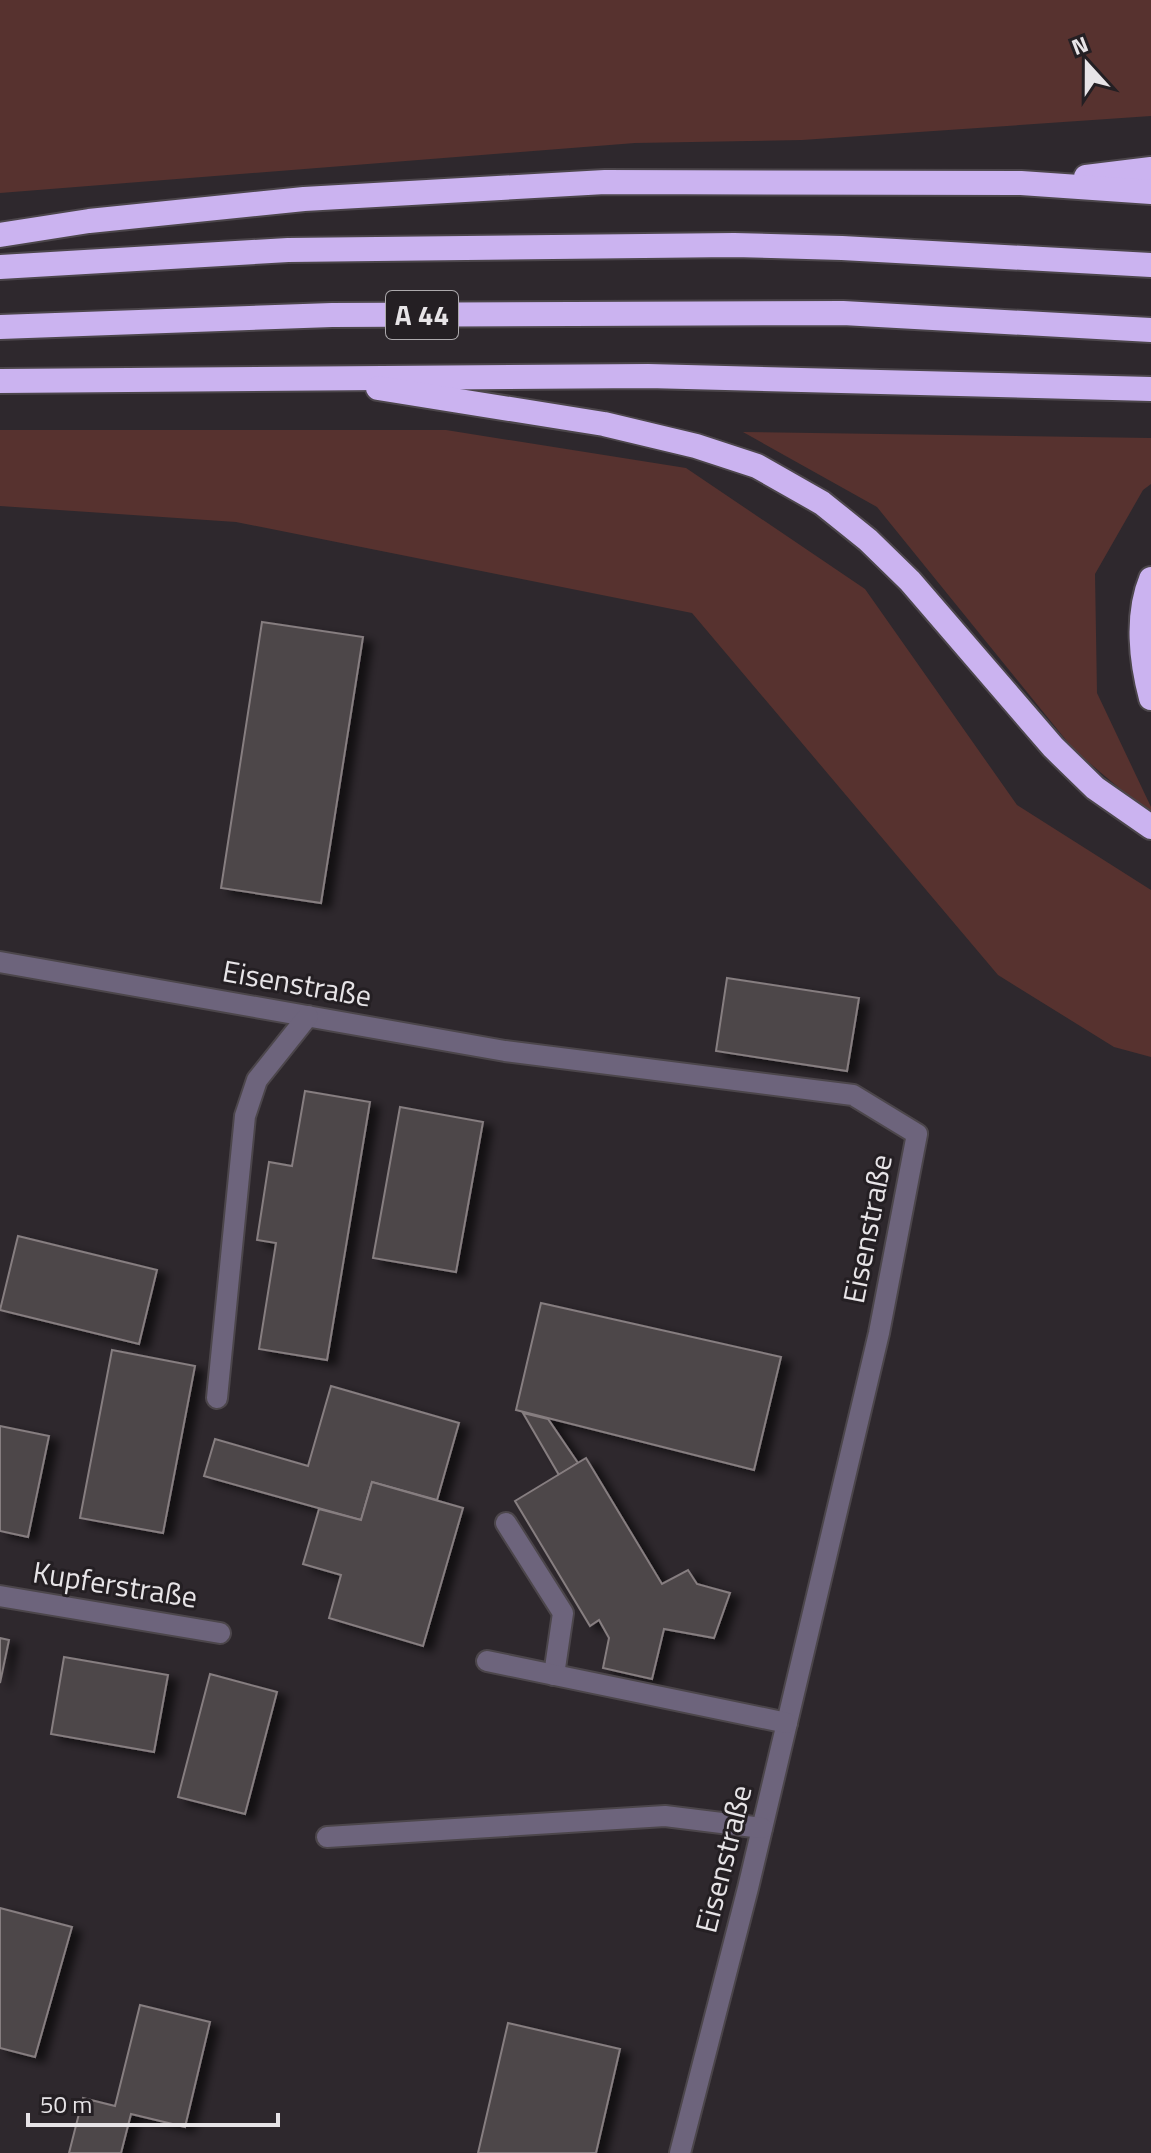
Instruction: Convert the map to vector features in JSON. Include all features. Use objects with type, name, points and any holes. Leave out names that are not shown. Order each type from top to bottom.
[{"type":"highway","points":[[1021,183],[1151,169]]},
{"type":"highway","points":[[0,235],[89,221],[304,199],[605,182],[1021,183],[1151,192]]},
{"type":"highway","name":"A 44","points":[[0,267],[288,250],[734,245],[1151,265]]},
{"type":"highway","name":"A 44","points":[[0,327],[332,315],[843,313],[1151,330]]},
{"type":"highway","points":[[0,381],[313,376],[648,376],[1151,389]]},
{"type":"highway","points":[[313,376],[520,413],[604,424],[696,446],[757,466],[822,503],[868,540],[910,581],[1053,747],[1095,788],[1151,827]]},
{"type":"highway","points":[[1151,579],[1145,593],[1142,641],[1151,698]]},
{"type":"street","name":"Eisenstraße","points":[[0,962],[505,1051],[853,1095],[917,1134],[879,1333],[762,1828],[680,2153]]},
{"type":"street","points":[[217,1398],[245,1116],[257,1080],[308,1016]]},
{"type":"street","points":[[506,1523],[563,1613],[554,1675]]},
{"type":"street","name":"Kupferstraße","points":[[0,1596],[220,1633]]},
{"type":"street","points":[[487,1661],[787,1723]]},
{"type":"street","points":[[327,1837],[665,1816],[762,1828]]},
{"type":"shaded area","points":[[0,0],[1151,0],[1151,116],[802,140],[635,143],[0,193]]},
{"type":"shaded area","points":[[0,430],[446,430],[686,468],[865,589],[1017,805],[1151,890],[1151,1057],[1114,1047],[998,975],[692,613],[236,522],[0,506]]},
{"type":"shaded area","points":[[743,432],[1151,438],[1151,484],[1143,490],[1095,574],[1097,693],[1151,807],[1151,815],[1074,750],[877,507]]},
{"type":"building","points":[[262,622],[363,637],[321,903],[221,888]]},
{"type":"building","points":[[727,978],[859,998],[847,1071],[716,1051]]},
{"type":"building","points":[[305,1091],[370,1102],[327,1360],[259,1349],[276,1243],[257,1240],[269,1162],[292,1166]]},
{"type":"building","points":[[400,1107],[483,1122],[456,1272],[373,1258]]},
{"type":"building","points":[[18,1236],[157,1270],[139,1344],[0,1310]]},
{"type":"building","points":[[541,1303],[781,1357],[754,1470],[516,1410]]},
{"type":"building","points":[[112,1350],[195,1366],[163,1533],[80,1518]]},
{"type":"building","points":[[331,1386],[459,1423],[437,1500],[372,1482],[361,1520],[204,1476],[215,1439],[308,1466]]},
{"type":"building","points":[[523,1413],[548,1419],[578,1463],[559,1475]]},
{"type":"building","points":[[0,1426],[49,1436],[28,1537],[0,1531]]},
{"type":"building","points":[[586,1458],[662,1584],[688,1570],[697,1584],[730,1593],[714,1638],[664,1629],[652,1679],[603,1668],[609,1638],[599,1620],[590,1626],[515,1501]]},
{"type":"building","points":[[372,1482],[463,1508],[423,1646],[329,1618],[341,1575],[303,1564],[319,1509],[361,1520]]},
{"type":"building","points":[[0,1638],[9,1640],[0,1683]]},
{"type":"building","points":[[64,1657],[168,1675],[154,1752],[51,1734]]},
{"type":"building","points":[[210,1674],[277,1692],[245,1814],[178,1797]]},
{"type":"building","points":[[0,1908],[72,1927],[35,2057],[0,2048]]},
{"type":"building","points":[[140,2005],[210,2022],[185,2127],[131,2114],[121,2153],[69,2153],[83,2098],[115,2106]]},
{"type":"building","points":[[508,2023],[620,2049],[596,2153],[478,2153]]}]
